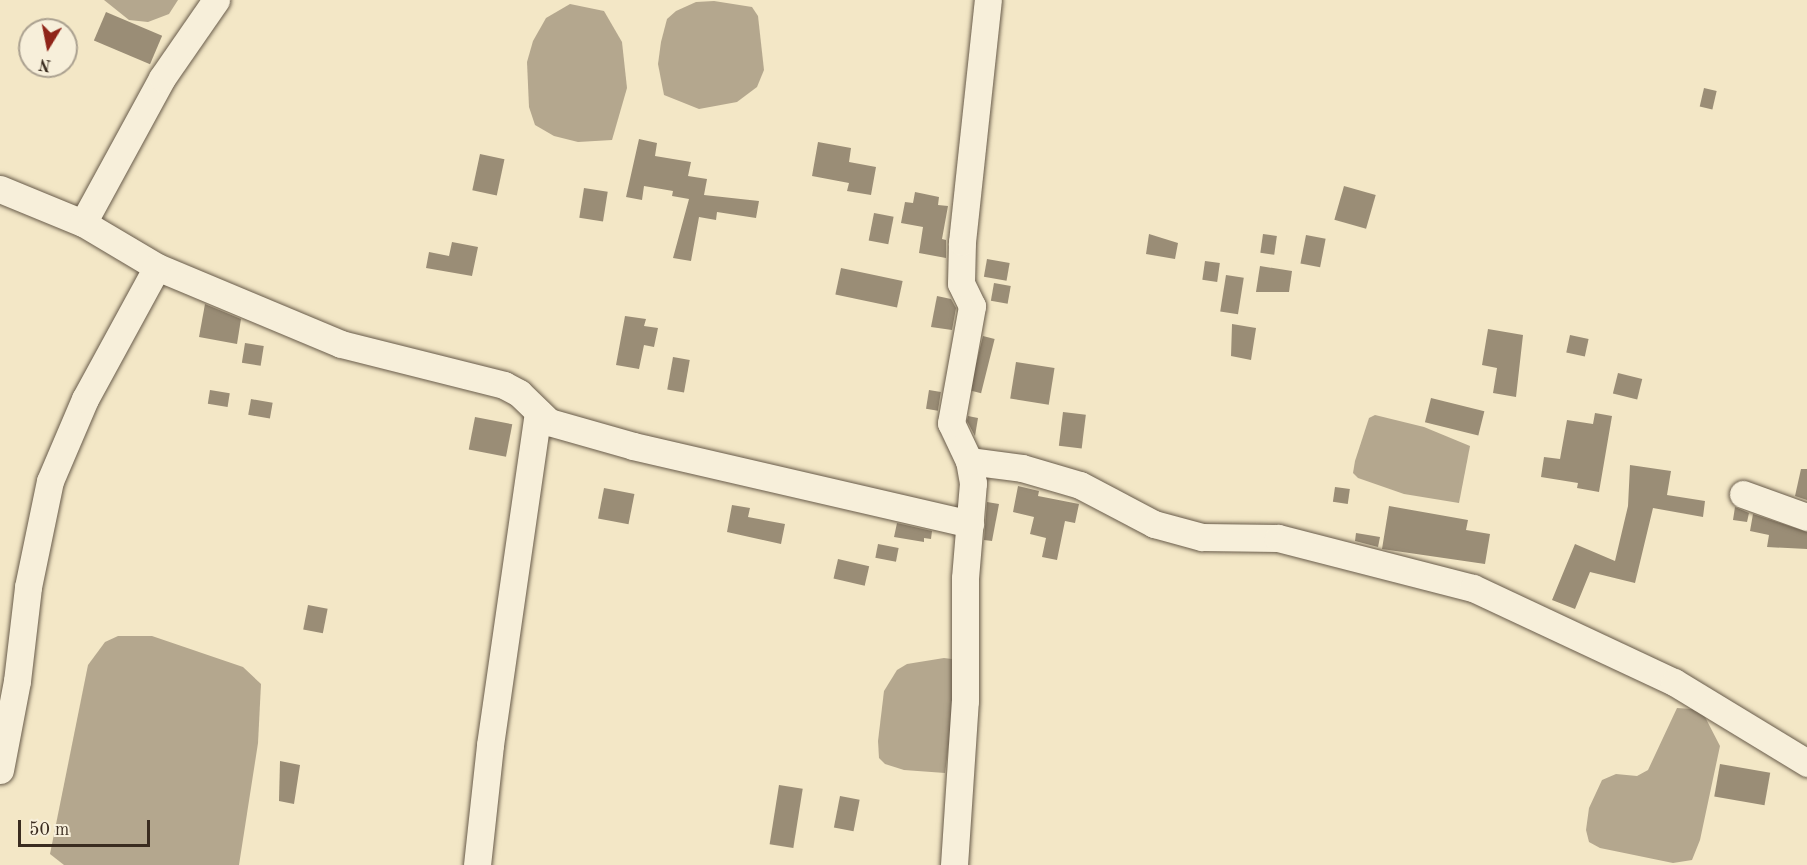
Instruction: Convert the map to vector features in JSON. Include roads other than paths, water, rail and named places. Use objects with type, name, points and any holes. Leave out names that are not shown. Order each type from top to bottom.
[{"type":"street","points":[[83,223],[162,78],[216,0]]},
{"type":"street","points":[[954,865],[965,701],[973,483],[969,461],[951,423],[972,306],[962,283],[962,242],[988,0]]},
{"type":"street","points":[[0,189],[83,223],[157,267],[341,344],[504,385],[519,393],[549,422],[633,446],[970,524]]},
{"type":"street","points":[[0,770],[17,681],[28,588],[50,481],[86,399],[157,267]]},
{"type":"street","points":[[477,865],[489,745],[538,413]]},
{"type":"street","points":[[969,461],[1022,468],[1080,485],[1154,524],[1202,537],[1278,538],[1473,588],[1674,682],[1807,763]]},
{"type":"street","points":[[1743,494],[1807,517]]}]
